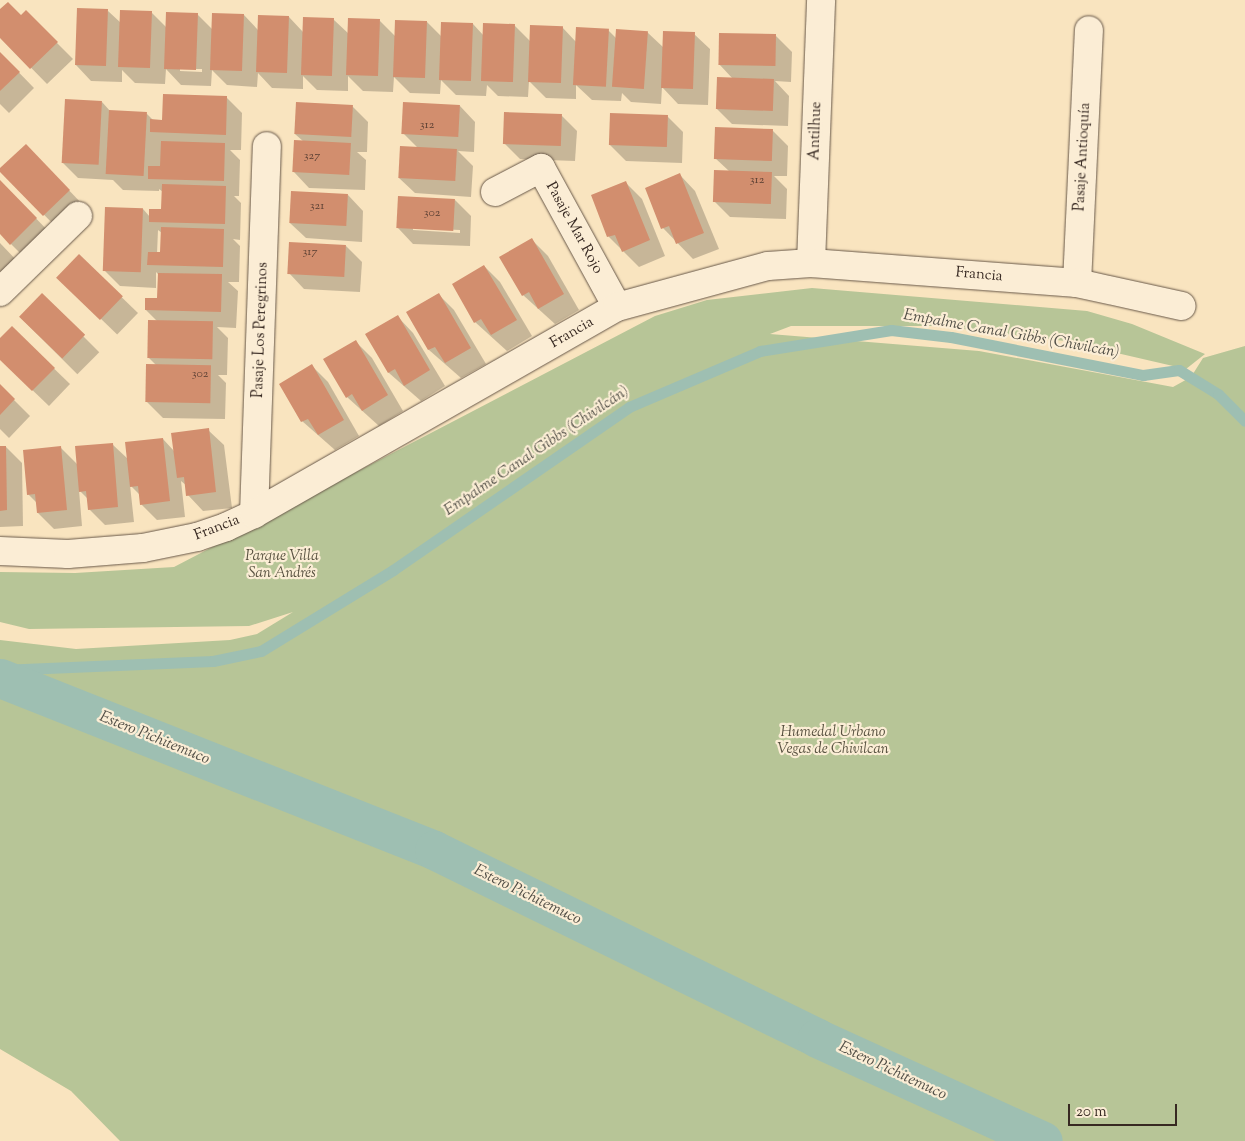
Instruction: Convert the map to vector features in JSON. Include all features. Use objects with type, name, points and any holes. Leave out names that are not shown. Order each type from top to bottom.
[{"type":"street","name":"Antilhue","points":[[811,263],[815,0]]},
{"type":"street","name":"Pasaje Antioquía","points":[[1077,284],[1089,30]]},
{"type":"street","name":"Pasaje Los Peregrinos","points":[[254,514],[267,146]]},
{"type":"street","name":"Pasaje Mar Rojo","points":[[495,192],[541,168],[617,307]]},
{"type":"street","points":[[0,292],[78,216]]},
{"type":"street","name":"Francia","points":[[0,551],[68,554],[143,548],[197,537],[254,514],[617,307],[768,266],[811,263],[1077,284],[1182,306]]},
{"type":"green space","name":"Humedal Urbano Vegas de Chivilcan","points":[[812,288],[1087,311],[1132,324],[1205,354],[1186,369],[1065,341],[938,326],[791,326],[770,334],[979,351],[1173,387],[1191,377],[1203,358],[1245,346],[1245,1141],[120,1141],[71,1091],[0,1049],[0,640],[76,649],[230,640],[257,634],[293,612],[249,626],[29,629],[0,622],[0,572],[75,573],[174,567],[655,316],[707,300]]},
{"type":"building","points":[[8,2],[21,15],[26,10],[58,42],[30,69],[0,38],[0,9]]},
{"type":"building","points":[[77,8],[108,9],[106,66],[75,65]]},
{"type":"building","points":[[120,10],[152,11],[150,68],[118,67]]},
{"type":"building","points":[[166,12],[198,13],[196,70],[164,69]]},
{"type":"building","points":[[212,13],[244,14],[242,71],[210,70]]},
{"type":"building","points":[[258,15],[289,16],[287,73],[256,72]]},
{"type":"building","points":[[303,17],[334,18],[332,76],[301,75]]},
{"type":"building","points":[[348,18],[380,19],[378,76],[346,75]]},
{"type":"building","points":[[395,20],[427,21],[425,78],[393,77]]},
{"type":"building","points":[[441,22],[473,23],[471,81],[439,80]]},
{"type":"building","points":[[483,23],[515,24],[513,82],[481,81]]},
{"type":"building","points":[[530,25],[563,26],[561,83],[528,82]]},
{"type":"building","points":[[576,27],[609,29],[606,87],[573,85]]},
{"type":"building","points":[[616,29],[648,31],[644,89],[612,87]]},
{"type":"building","points":[[663,31],[695,32],[693,89],[661,88]]},
{"type":"building","points":[[719,33],[776,34],[775,66],[718,65]]},
{"type":"building","points":[[0,52],[20,72],[0,91]]},
{"type":"building","points":[[717,77],[774,79],[773,111],[716,109]]},
{"type":"building","points":[[163,94],[227,96],[226,135],[150,132],[150,119],[162,120]]},
{"type":"building","points":[[65,99],[102,101],[99,165],[62,163]]},
{"type":"building","points":[[296,102],[353,105],[351,137],[294,134]]},
{"type":"building","points":[[403,102],[460,105],[458,137],[401,134]]},
{"type":"building","points":[[109,110],[147,112],[144,176],[106,174]]},
{"type":"building","points":[[504,112],[562,114],[561,146],[503,144]]},
{"type":"building","points":[[610,113],[668,115],[667,147],[609,145]]},
{"type":"building","points":[[715,127],[773,129],[772,161],[714,159]]},
{"type":"building","points":[[294,140],[351,143],[349,175],[292,172]]},
{"type":"building","points":[[161,141],[225,143],[224,181],[148,179],[148,166],[160,166]]},
{"type":"building","points":[[26,144],[70,190],[43,216],[0,172],[0,168]]},
{"type":"building","points":[[400,146],[457,149],[455,181],[398,178]]},
{"type":"building","points":[[714,170],[772,172],[771,204],[713,202]]},
{"type":"building","points":[[680,173],[704,233],[676,244],[669,226],[661,229],[645,188]]},
{"type":"building","points":[[0,180],[37,218],[10,245],[0,234]]},
{"type":"building","points":[[626,181],[650,240],[622,252],[615,235],[607,237],[591,195]]},
{"type":"building","points":[[162,184],[226,186],[225,224],[149,222],[149,209],[161,209]]},
{"type":"building","points":[[291,191],[348,194],[346,226],[289,223]]},
{"type":"building","points":[[398,196],[455,199],[453,231],[396,228]]},
{"type":"building","points":[[105,207],[143,208],[141,272],[103,271]]},
{"type":"building","points":[[161,227],[224,229],[223,267],[147,265],[148,252],[160,252]]},
{"type":"building","points":[[532,238],[564,294],[538,309],[529,292],[522,296],[499,257]]},
{"type":"building","points":[[289,242],[346,245],[344,277],[287,274]]},
{"type":"building","points":[[79,254],[123,296],[100,320],[56,278]]},
{"type":"building","points":[[484,265],[517,320],[491,335],[481,319],[474,323],[452,284]]},
{"type":"building","points":[[158,273],[222,274],[221,312],[145,310],[145,298],[157,298]]},
{"type":"building","points":[[42,293],[85,335],[62,358],[19,317]]},
{"type":"building","points":[[439,293],[471,348],[445,363],[435,347],[428,350],[406,312]]},
{"type":"building","points":[[398,315],[430,370],[404,386],[395,369],[388,373],[365,334]]},
{"type":"building","points":[[148,320],[213,321],[212,359],[147,358]]},
{"type":"building","points":[[12,326],[55,368],[32,391],[0,360],[0,338]]},
{"type":"building","points":[[356,340],[388,395],[362,411],[352,394],[346,398],[323,359]]},
{"type":"building","points":[[146,364],[211,365],[210,403],[145,402]]},
{"type":"building","points":[[312,364],[344,420],[318,435],[308,419],[301,422],[279,384]]},
{"type":"building","points":[[0,384],[15,399],[0,415]]},
{"type":"building","points":[[209,428],[216,492],[186,496],[184,477],[177,478],[171,433]]},
{"type":"building","points":[[163,438],[170,501],[140,505],[138,486],[130,487],[125,442]]},
{"type":"building","points":[[113,443],[118,507],[88,510],[86,491],[79,492],[75,446]]},
{"type":"building","points":[[0,446],[6,446],[7,510],[0,511]]},
{"type":"building","points":[[61,446],[67,510],[37,513],[35,494],[27,495],[23,450]]},
{"type":"waterway","name":"Empalme Canal Gibbs (Chivilcán)","points":[[0,670],[213,661],[261,651],[393,570],[629,407],[760,351],[891,330],[951,337],[1143,375],[1179,370],[1218,394],[1245,421]]},
{"type":"waterway","name":"Estero Pichitemuco","points":[[0,678],[434,850],[817,1038],[1043,1141]]},
{"type":"park label","name":"Parque Villa San Andrés","points":[[282,564]]}]
